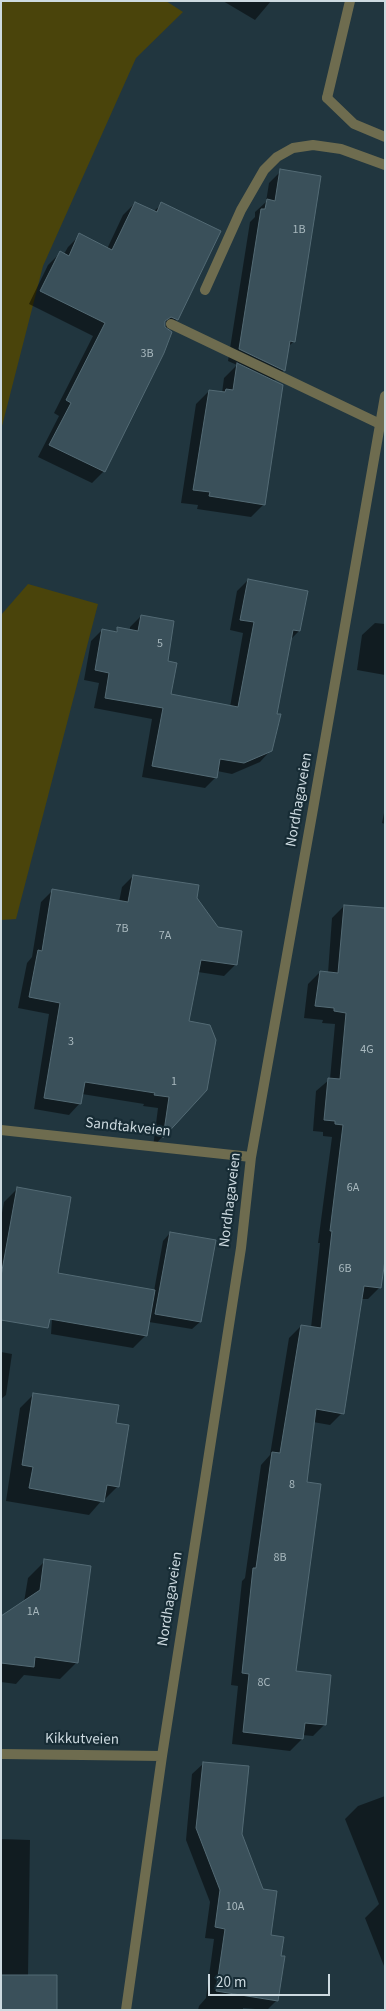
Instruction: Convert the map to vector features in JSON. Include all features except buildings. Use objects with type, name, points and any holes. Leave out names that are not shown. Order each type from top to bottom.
[{"type":"street","points":[[350,1],[327,98],[354,124],[385,137]]},
{"type":"street","points":[[205,290],[241,210],[264,170],[277,156],[293,148],[313,144],[341,149],[385,165]]},
{"type":"street","points":[[171,324],[380,424]]},
{"type":"street","name":"Nordhagaveien","points":[[126,2010],[162,1756],[241,1248],[251,1156],[312,819],[385,396]]},
{"type":"street","name":"Sandtakveien","points":[[1,1130],[251,1156]]},
{"type":"street","name":"Kikkutveien","points":[[1,1754],[162,1756]]},
{"type":"shaded area","points":[[1,1],[166,1],[183,12],[136,58],[43,266],[1,430]]},
{"type":"shaded area","points":[[28,584],[98,604],[16,919],[1,920],[1,615]]}]
